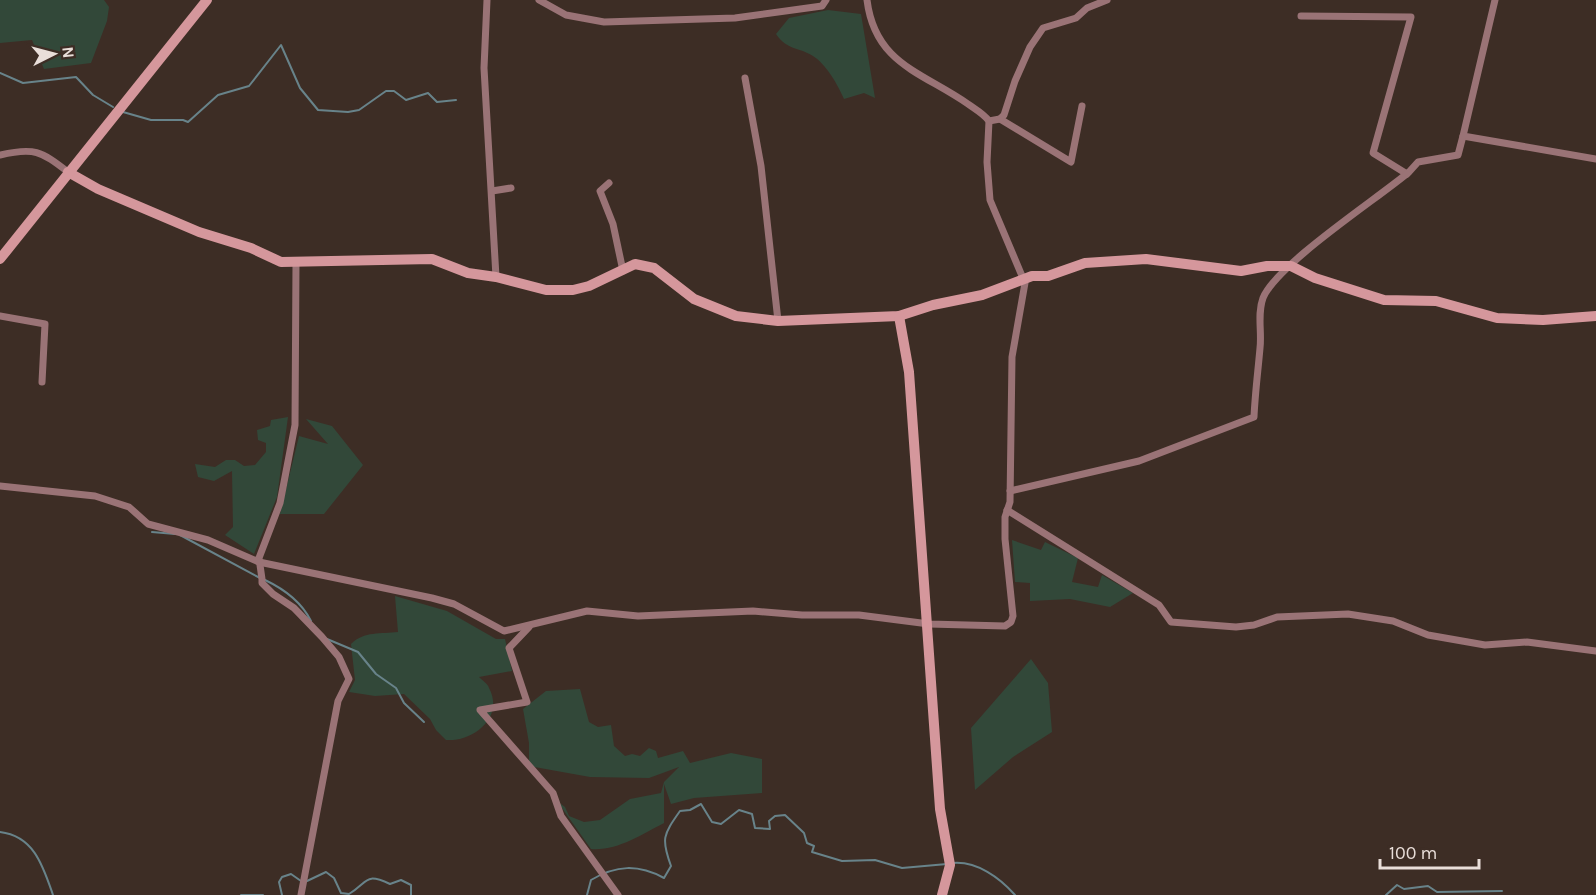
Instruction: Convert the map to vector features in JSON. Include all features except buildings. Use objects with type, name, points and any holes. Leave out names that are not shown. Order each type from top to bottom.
[{"type":"street","points":[[0,259],[207,0]]},
{"type":"street","points":[[487,0],[484,68],[487,157],[492,191],[496,277]]},
{"type":"street","points":[[539,0],[566,15],[604,22],[754,16],[822,6],[826,0]]},
{"type":"street","points":[[867,0],[868,15],[881,44],[909,70],[956,95],[989,121],[1000,119],[1004,115],[1014,81],[1030,47],[1043,27],[1076,18],[1087,8],[1107,0]]},
{"type":"street","points":[[1010,491],[1139,461],[1254,417],[1263,299],[1274,282],[1291,266],[1407,174],[1418,162],[1458,155],[1495,0]]},
{"type":"street","points":[[1301,16],[1411,17],[1373,153],[1407,174]]},
{"type":"street","points":[[745,78],[761,166],[778,321]]},
{"type":"street","points":[[1000,119],[1071,162],[1082,106]]},
{"type":"street","points":[[0,486],[95,496],[129,507],[148,524],[208,540],[260,562],[454,604],[504,631],[530,627],[574,612],[587,611],[638,616],[753,611],[802,615],[859,615],[928,624],[1005,626],[1011,622],[1013,616],[1005,539],[1010,491],[1012,357],[1025,283],[990,200],[987,162],[989,121]]},
{"type":"street","points":[[1463,136],[1596,159]]},
{"type":"street","points":[[0,155],[21,150],[41,152],[68,172],[98,189],[199,232],[251,248],[281,262],[379,258],[432,259],[468,273],[496,277],[546,290],[573,290],[623,271],[635,264],[654,268],[694,299],[736,316],[778,321],[899,316],[933,305],[982,296],[1032,276],[1048,276],[1086,263],[1108,261],[1180,262],[1215,269],[1241,271],[1268,266],[1291,266],[1315,279],[1384,300],[1436,301],[1497,318],[1543,320],[1596,316]]},
{"type":"street","points":[[609,183],[600,191],[613,224],[623,271]]},
{"type":"street","points":[[492,191],[512,188]]},
{"type":"street","points":[[296,263],[295,425],[280,503],[260,562],[262,583],[294,608],[322,637],[339,657],[349,679],[338,701],[301,895]]},
{"type":"street","points":[[0,316],[45,324],[42,382]]},
{"type":"street","points":[[899,316],[909,372],[940,809],[950,865],[942,895]]},
{"type":"street","points":[[1007,510],[1159,605],[1171,622],[1236,627],[1254,626],[1277,617],[1348,614],[1393,621],[1428,635],[1485,645],[1527,642],[1596,651]]},
{"type":"street","points":[[530,627],[510,648],[527,702],[480,710],[553,793],[561,816],[618,895]]},
{"type":"green space","points":[[0,0],[104,0],[109,7],[107,21],[91,63],[44,69],[32,40],[0,43]]},
{"type":"green space","points":[[828,10],[861,14],[875,98],[864,93],[844,99],[831,75],[818,60],[789,46],[776,34],[789,18]]},
{"type":"green space","points":[[288,417],[277,497],[254,554],[225,535],[233,527],[232,471],[214,481],[198,477],[195,464],[215,467],[226,460],[235,460],[244,466],[255,465],[266,452],[266,443],[258,440],[257,430],[270,426],[271,420]]},
{"type":"green space","points":[[306,419],[332,426],[363,465],[324,514],[280,514],[299,436],[328,444]]},
{"type":"green space","points":[[1012,540],[1041,550],[1045,542],[1078,558],[1072,582],[1098,587],[1102,575],[1133,593],[1110,607],[1070,599],[1030,601],[1030,583],[1015,582]]},
{"type":"green space","points":[[395,596],[447,611],[496,639],[505,639],[512,671],[479,677],[488,687],[493,699],[493,709],[483,726],[466,737],[446,740],[436,730],[430,719],[404,694],[375,696],[349,692],[355,680],[351,644],[367,635],[398,632]]},
{"type":"green space","points":[[1031,659],[1048,683],[1052,732],[1013,757],[975,790],[971,728]]},
{"type":"green space","points":[[580,689],[589,722],[598,727],[611,725],[614,746],[625,756],[632,754],[640,756],[649,748],[656,751],[658,758],[683,751],[690,763],[731,753],[762,759],[762,793],[694,798],[671,804],[664,784],[664,823],[619,845],[591,849],[557,801],[565,807],[569,816],[584,822],[600,820],[630,799],[661,793],[664,782],[679,767],[649,778],[590,777],[529,766],[529,743],[523,709],[546,691]]},
{"type":"waterway","points":[[123,112],[151,120],[188,122],[218,95],[249,86],[281,45],[300,88],[318,110],[348,112],[359,110],[386,91],[394,91],[406,100],[428,93],[437,102],[456,100]]},
{"type":"waterway","points":[[0,73],[23,83],[76,77],[93,95],[113,107]]},
{"type":"waterway","points":[[152,532],[175,534]]},
{"type":"waterway","points":[[180,535],[260,578]]},
{"type":"waterway","points":[[265,580],[292,597],[311,621]]},
{"type":"waterway","points":[[327,639],[358,652],[376,674],[396,688],[404,703],[424,722]]},
{"type":"waterway","points":[[587,895],[591,880],[618,869],[645,870],[664,878],[671,866],[665,843],[667,832],[680,811],[690,810],[701,804],[712,822],[721,824],[739,810],[752,814],[755,828],[770,829],[769,821],[775,816],[785,815],[804,833],[807,843],[814,846],[812,852],[842,861],[875,860],[902,868],[947,864]]},
{"type":"waterway","points":[[0,832],[21,839],[36,854],[53,895]]},
{"type":"waterway","points":[[953,863],[971,865],[987,872],[1015,895]]},
{"type":"waterway","points":[[307,881],[326,872],[334,878],[341,893],[349,894],[367,880],[382,880],[390,884],[401,880],[411,885],[411,895]]},
{"type":"waterway","points":[[282,895],[279,882],[282,877],[291,874],[301,881]]},
{"type":"waterway","points":[[1386,895],[1397,885],[1404,889],[1428,886],[1437,892],[1502,891]]},
{"type":"waterway","points":[[241,895],[263,895]]}]
